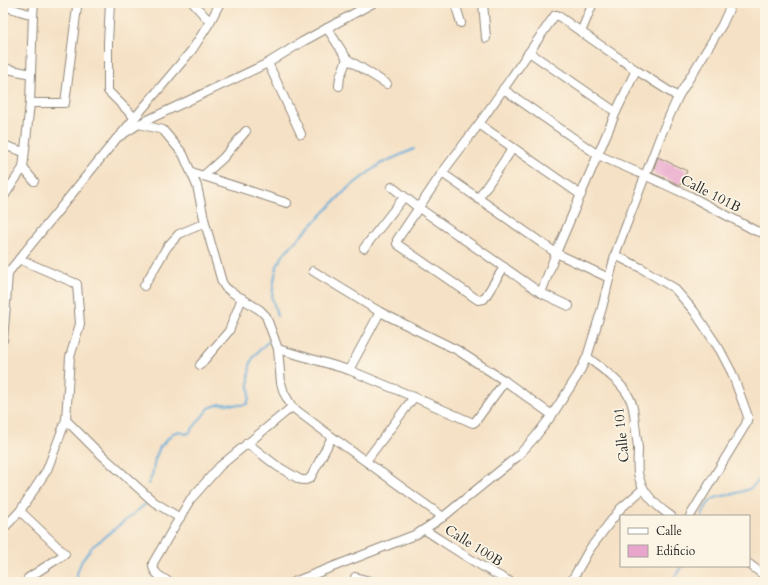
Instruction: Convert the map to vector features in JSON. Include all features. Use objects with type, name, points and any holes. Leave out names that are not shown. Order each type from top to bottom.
[{"type":"street","points":[[3,198],[7,185],[23,168],[30,103],[34,3]]},
{"type":"street","points":[[30,103],[65,102],[77,7],[76,3]]},
{"type":"street","points":[[110,3],[108,91],[137,121],[163,130],[183,154],[197,186],[205,223],[222,282],[230,291],[260,310],[266,316],[278,349],[281,383],[284,393],[292,407],[443,517]]},
{"type":"street","points":[[193,3],[210,22]]},
{"type":"street","points":[[3,340],[6,304],[5,276],[117,138],[137,121],[192,50],[220,3]]},
{"type":"street","points":[[137,121],[268,63],[373,3]]},
{"type":"street","points":[[455,3],[461,23]]},
{"type":"street","points":[[483,3],[486,38]]},
{"type":"street","points":[[581,32],[593,3]]},
{"type":"street","points":[[294,582],[425,530],[518,456],[552,415],[578,375],[587,357],[602,308],[615,256],[660,137],[678,97],[722,24],[732,3]]},
{"type":"street","points":[[3,6],[33,15]]},
{"type":"street","points":[[504,267],[484,299],[478,300],[397,244],[397,240],[442,173],[479,124],[556,15],[678,97]]},
{"type":"street","points":[[327,28],[347,59],[387,84]]},
{"type":"street","points":[[529,52],[616,112]]},
{"type":"street","points":[[339,86],[340,77],[347,59]]},
{"type":"street","points":[[268,63],[300,134]]},
{"type":"street","points":[[3,68],[31,74]]},
{"type":"street","points":[[541,293],[556,253],[616,112],[636,70]]},
{"type":"street","name":"Calle 101B","points":[[503,89],[598,155],[690,196],[756,231],[765,233]]},
{"type":"street","points":[[479,124],[581,195]]},
{"type":"street","points":[[204,176],[223,158],[246,131]]},
{"type":"street","points":[[3,145],[24,152]]},
{"type":"street","points":[[478,199],[513,148]]},
{"type":"street","points":[[23,168],[34,181]]},
{"type":"street","points":[[191,172],[287,203]]},
{"type":"street","points":[[442,173],[556,253],[609,278]]},
{"type":"street","points":[[392,187],[419,208],[541,293],[569,306]]},
{"type":"street","points":[[364,248],[404,197]]},
{"type":"street","points":[[144,286],[167,247],[179,234],[205,223]]},
{"type":"street","points":[[615,256],[641,268],[674,288],[694,311],[720,350],[732,374],[746,410],[748,417],[746,424],[691,515]]},
{"type":"street","points":[[3,530],[20,511],[47,470],[66,420],[70,357],[80,324],[77,284],[19,259]]},
{"type":"street","points":[[313,271],[380,312],[457,350],[505,381],[552,415]]},
{"type":"street","points":[[200,365],[229,331],[242,298]]},
{"type":"street","points":[[349,370],[380,312]]},
{"type":"street","points":[[278,349],[349,370],[473,423],[505,381]]},
{"type":"street","name":"Calle 101","points":[[587,357],[616,381],[630,398],[633,406],[638,449],[638,472],[640,480],[657,505],[670,515]]},
{"type":"street","points":[[366,461],[414,397]]},
{"type":"street","points":[[169,582],[154,572],[152,568],[153,563],[190,500],[220,466],[292,407]]},
{"type":"street","points":[[66,420],[95,449],[154,502],[180,518]]},
{"type":"street","points":[[247,443],[277,466],[302,481],[306,481],[311,477],[332,437]]},
{"type":"street","points":[[571,582],[589,550],[620,509],[644,488]]},
{"type":"street","points":[[20,511],[65,554],[28,578],[32,582]]},
{"type":"street","name":"Calle 100B","points":[[425,530],[473,561],[511,582]]},
{"type":"street","points":[[750,565],[765,576]]},
{"type":"street","points":[[355,577],[373,582]]},
{"type":"building","points":[[658,157],[687,171],[680,185],[652,173]]},
{"type":"waterway","points":[[277,316],[272,297],[274,280],[277,266],[285,252],[347,189],[380,164],[414,149]]},
{"type":"waterway","points":[[148,484],[152,476],[155,459],[160,447],[173,433],[180,431],[185,434],[189,433],[209,408],[220,404],[247,404],[250,395],[250,365],[255,355],[270,340]]},
{"type":"waterway","points":[[702,515],[705,508],[713,499],[749,489],[765,474]]},
{"type":"waterway","points":[[78,582],[77,573],[82,560],[92,547],[147,503]]},
{"type":"waterway","points":[[671,582],[681,567]]}]
